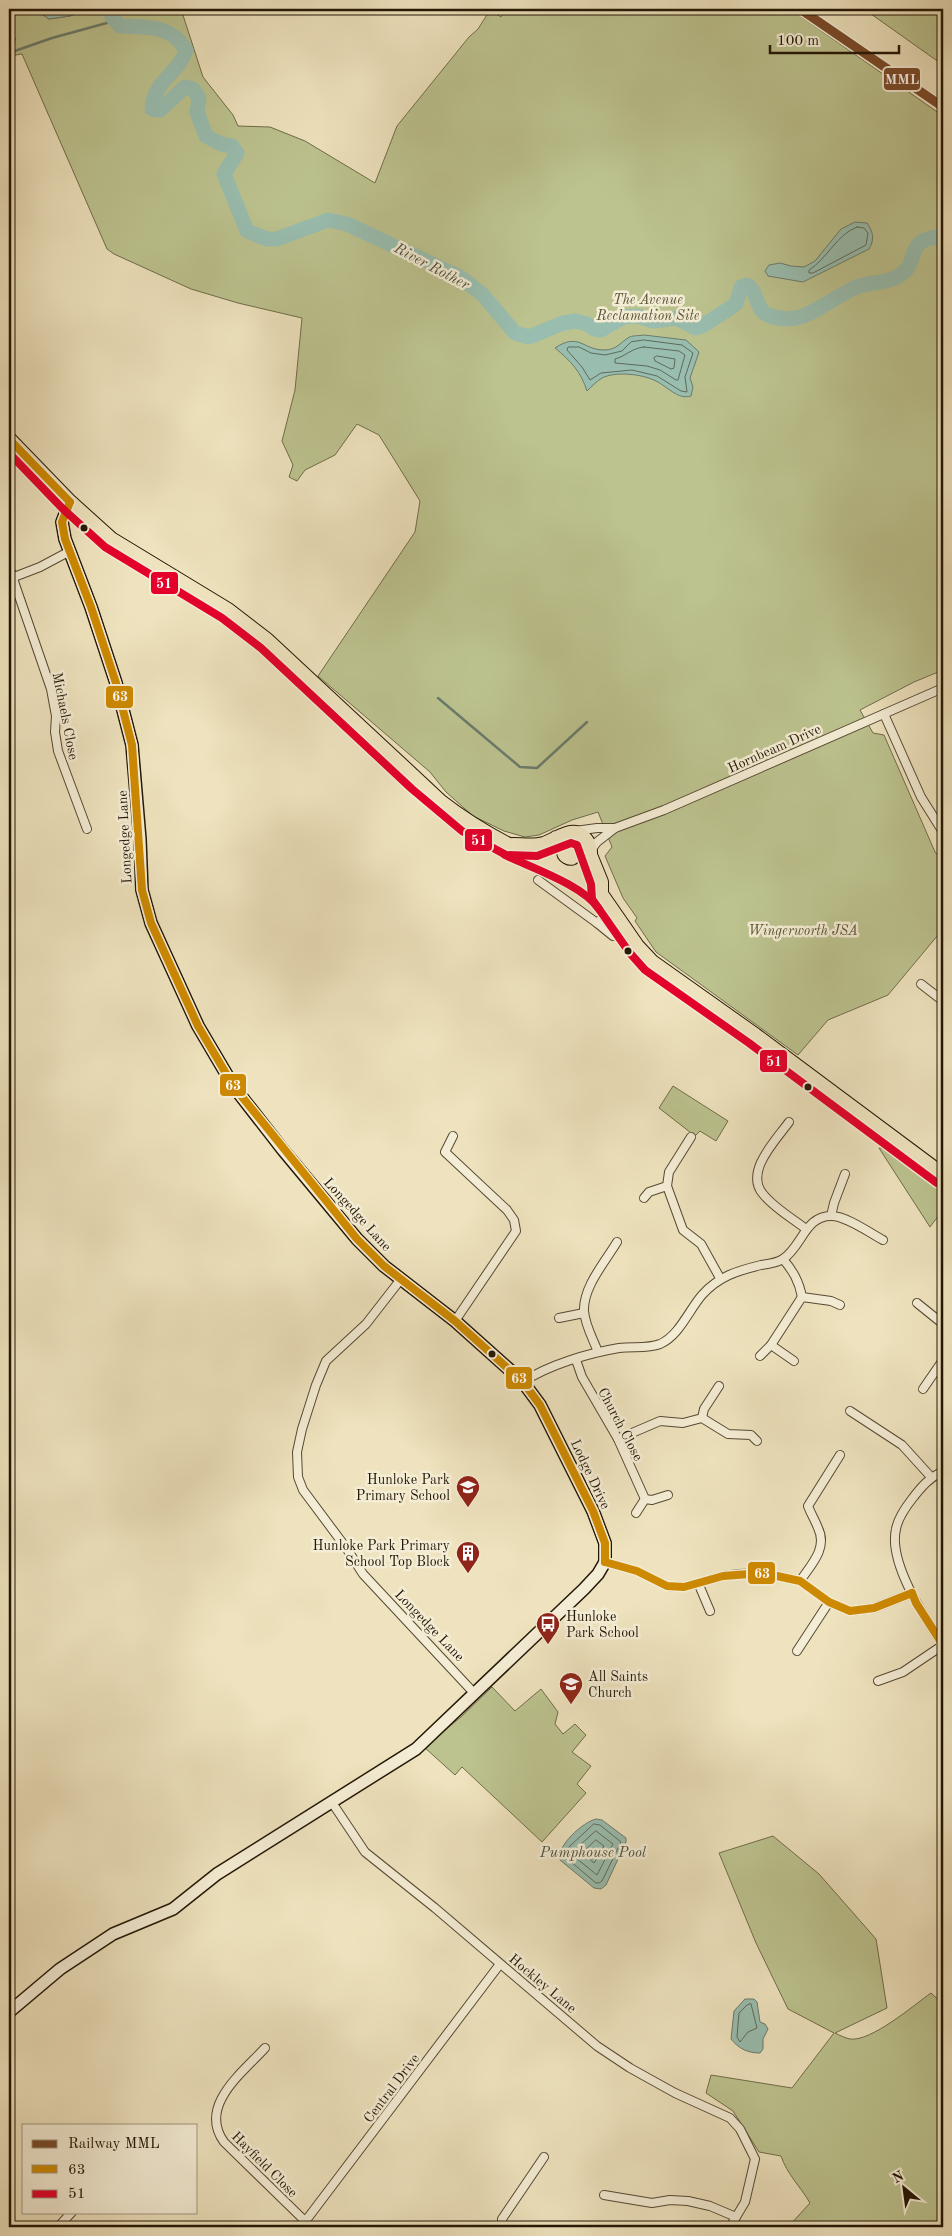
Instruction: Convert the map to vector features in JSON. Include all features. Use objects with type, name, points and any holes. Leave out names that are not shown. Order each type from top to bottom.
[{"type":"highway","points":[[9,439],[70,502],[111,539],[248,624],[285,655],[441,802],[468,823],[507,845],[581,878],[592,890],[601,894],[637,946],[652,962],[824,1085],[943,1175]]},
{"type":"highway","points":[[507,845],[535,846],[571,832],[583,837],[588,843],[590,854],[601,882],[601,894]]},
{"type":"highway","points":[[556,838],[552,842],[550,854],[563,870]]},
{"type":"highway","points":[[563,870],[581,870],[586,865],[590,854]]},
{"type":"street","name":"Longedge Lane","points":[[70,502],[62,522],[65,539],[91,607],[116,683],[132,745],[140,839],[142,890],[151,923],[165,956],[198,1026],[234,1087],[283,1150],[357,1239],[384,1266],[401,1279],[366,1324],[326,1361],[302,1429],[297,1452],[298,1478],[303,1490],[347,1549],[363,1574],[474,1693]]},
{"type":"street","points":[[14,577],[40,567],[70,551]]},
{"type":"street","name":"Michaels Close","points":[[9,567],[51,689],[56,716],[55,732],[58,751],[87,829]]},
{"type":"street","name":"Hornbeam Drive","points":[[590,854],[597,842],[615,828],[664,810],[943,688]]},
{"type":"street","points":[[884,714],[921,797],[943,832]]},
{"type":"street","name":"Hornbeam Drive","points":[[571,832],[593,828],[615,828]]},
{"type":"street","points":[[538,880],[613,936]]},
{"type":"street","points":[[596,923],[612,909]]},
{"type":"street","points":[[921,984],[942,996]]},
{"type":"street","points":[[789,1122],[762,1159],[758,1170],[758,1184],[764,1196],[806,1229]]},
{"type":"street","points":[[453,1136],[445,1152],[507,1210],[516,1225],[516,1231],[455,1321]]},
{"type":"street","points":[[691,1137],[669,1172],[666,1186],[683,1230],[701,1244],[720,1278]]},
{"type":"street","points":[[831,1216],[834,1202],[845,1174]]},
{"type":"street","points":[[644,1198],[649,1192],[666,1186]]},
{"type":"street","points":[[524,1382],[534,1375],[598,1352],[661,1344],[670,1337],[702,1295],[720,1278],[732,1272],[784,1259],[814,1221],[831,1216],[848,1221],[882,1240]]},
{"type":"street","points":[[598,1352],[584,1313],[585,1299],[590,1287],[617,1242]]},
{"type":"street","points":[[760,1356],[771,1345],[802,1297],[800,1284],[784,1259]]},
{"type":"street","name":"Lodge Drive","points":[[401,1279],[455,1321],[524,1382],[540,1405],[593,1511],[605,1543],[605,1562]]},
{"type":"street","points":[[802,1297],[831,1301],[840,1305]]},
{"type":"street","points":[[917,1304],[943,1324]]},
{"type":"street","points":[[559,1318],[584,1313]]},
{"type":"street","points":[[771,1345],[794,1361]]},
{"type":"street","name":"Church Close","points":[[576,1360],[582,1377],[618,1439],[645,1499]]},
{"type":"street","points":[[923,1388],[943,1360]]},
{"type":"street","points":[[702,1418],[704,1409],[719,1386]]},
{"type":"street","points":[[850,1411],[902,1446],[931,1477]]},
{"type":"street","points":[[618,1439],[660,1421],[683,1424],[702,1418],[728,1434],[752,1435],[757,1441]]},
{"type":"street","points":[[800,1581],[820,1551],[822,1542],[820,1530],[808,1506],[840,1455]]},
{"type":"street","points":[[878,1681],[903,1672],[943,1646],[916,1603],[898,1557],[896,1530],[900,1516],[909,1503],[931,1477],[943,1471]]},
{"type":"street","points":[[636,1514],[645,1499],[652,1500],[668,1496]]},
{"type":"street","points":[[9,2012],[60,1969],[113,1934],[173,1910],[217,1874],[416,1749],[584,1590],[598,1574],[605,1562],[637,1570],[667,1586],[684,1587],[723,1576],[739,1574],[763,1574],[800,1581],[829,1602],[850,1611],[874,1608],[912,1592]]},
{"type":"street","points":[[699,1584],[710,1611]]},
{"type":"street","points":[[797,1651],[829,1602]]},
{"type":"street","name":"Hockley Lane","points":[[331,1801],[365,1852],[597,2046],[630,2068],[675,2093],[730,2118],[740,2130],[755,2159],[745,2202],[736,2217]]},
{"type":"street","name":"Central Drive","points":[[303,2224],[500,1964]]},
{"type":"street","name":"Hayfield Close","points":[[265,2048],[218,2101],[215,2123],[224,2142],[303,2224]]},
{"type":"street","points":[[503,2227],[502,2220],[544,2156]]},
{"type":"street","points":[[604,2195],[652,2203],[670,2200],[688,2201],[710,2206],[736,2217],[730,2227]]},
{"type":"street","points":[[58,2227],[70,2214]]},
{"type":"green space","name":"The Avenue Reclamation Site","points":[[9,9],[35,9],[49,19],[70,16],[88,9],[181,9],[203,77],[233,115],[238,126],[270,127],[305,141],[375,183],[397,126],[469,37],[478,29],[490,10],[501,17],[505,9],[790,9],[943,116],[943,670],[914,682],[860,710],[873,733],[884,735],[935,852],[943,861],[943,929],[888,995],[828,1020],[798,1055],[656,952],[635,921],[637,918],[623,898],[605,856],[612,847],[598,812],[572,820],[539,835],[525,837],[504,831],[473,816],[446,792],[430,772],[318,676],[415,532],[420,501],[379,435],[357,424],[335,455],[305,470],[297,481],[289,477],[293,465],[282,441],[295,390],[302,318],[238,303],[191,289],[114,254],[107,249],[22,54],[9,56],[9,41],[16,40],[9,28]]},
{"type":"green space","points":[[864,9],[943,9],[943,65]]},
{"type":"green space","points":[[673,1086],[728,1121],[716,1141],[700,1131],[695,1136],[659,1108]]},
{"type":"green space","points":[[879,1148],[888,1149],[943,1188],[943,1210],[930,1227]]},
{"type":"green space","points":[[492,1687],[515,1711],[541,1689],[558,1712],[555,1724],[563,1734],[575,1724],[586,1735],[572,1752],[591,1766],[577,1784],[586,1793],[542,1842],[462,1767],[455,1775],[424,1747],[461,1717]]},
{"type":"green space","points":[[773,1836],[819,1874],[876,1939],[887,2008],[835,2033],[850,2039],[869,2035],[892,2022],[931,1993],[943,2004],[943,2227],[788,2227],[810,2203],[790,2174],[781,2156],[759,2152],[733,2111],[706,2093],[711,2075],[792,2088],[834,2033],[788,2009],[756,1943],[719,1853]]},
{"type":"water","points":[[35,9],[88,9],[70,16],[49,19]]},
{"type":"water","points":[[855,222],[867,223],[869,226],[873,239],[869,249],[803,282],[768,276],[765,271],[769,265],[780,263],[804,267],[815,261],[841,229]]},
{"type":"water","points":[[644,335],[686,340],[699,352],[690,378],[693,387],[691,396],[682,396],[650,379],[629,374],[602,378],[587,391],[575,367],[555,348],[563,343],[576,342],[597,349],[608,350],[615,348],[630,337]]},
{"type":"water","name":"Pumphouse Pool","points":[[596,1819],[602,1820],[626,1838],[626,1842],[606,1885],[601,1889],[594,1888],[560,1860],[562,1848],[572,1835],[584,1825]]},
{"type":"water","points":[[745,1999],[754,1999],[757,2002],[760,2022],[765,2024],[768,2029],[763,2039],[763,2049],[760,2053],[744,2050],[731,2039],[734,2011]]},
{"type":"waterway","name":"River Rother","points":[[117,9],[112,17],[120,26],[158,29],[173,36],[186,50],[178,65],[161,84],[153,99],[152,109],[160,110],[185,87],[193,89],[199,98],[197,112],[206,136],[221,144],[232,146],[237,153],[224,174],[247,231],[267,239],[277,239],[328,220],[347,224],[460,277],[482,294],[515,333],[529,337],[563,323],[575,321],[601,330],[624,317],[637,316],[653,321],[677,318],[696,328],[704,325],[736,304],[741,287],[747,285],[751,288],[764,313],[781,319],[793,318],[816,310],[859,286],[896,278],[910,265],[916,248],[920,243],[937,237],[943,242]]},
{"type":"waterway","points":[[9,53],[52,38],[114,21]]},
{"type":"waterway","points":[[438,698],[520,767],[537,768],[587,722]]},
{"type":"rail line","name":"MML","points":[[800,9],[943,107]]},
{"type":"transit line","name":"63","points":[[9,439],[70,502]]},
{"type":"transit line","name":"51","points":[[9,453],[63,509],[105,547],[222,618],[261,648],[412,789],[462,831],[506,855],[537,856],[571,843],[577,845],[591,884],[592,899],[629,952],[645,970],[749,1043],[937,1183]]},
{"type":"transit line","name":"63","points":[[70,502],[62,522],[65,539],[91,607],[116,683],[132,745],[142,890],[151,923],[198,1026],[234,1087],[357,1239],[384,1266],[455,1321],[523,1382],[540,1405],[593,1511],[605,1543],[605,1562]]},
{"type":"transit line","name":"51","points":[[505,855],[569,885],[581,892],[599,909]]},
{"type":"transit line","name":"63","points":[[605,1562],[637,1571],[667,1586],[684,1587],[723,1576],[763,1573],[800,1581],[829,1602],[850,1611],[874,1608],[912,1593]]},
{"type":"transit line","name":"63","points":[[912,1593],[916,1603],[943,1645]]},
{"type":"place","name":"Hunloke Park Primary School","points":[[468,1508]]},
{"type":"place","name":"Hunloke Park Primary School Top Block","points":[[468,1574]]},
{"type":"place","name":"Hunloke Park School","points":[[548,1645]]},
{"type":"place","name":"All Saints Church","points":[[571,1705]]},
{"type":"park label","name":"Wingerworth JSA","points":[[803,930]]}]
